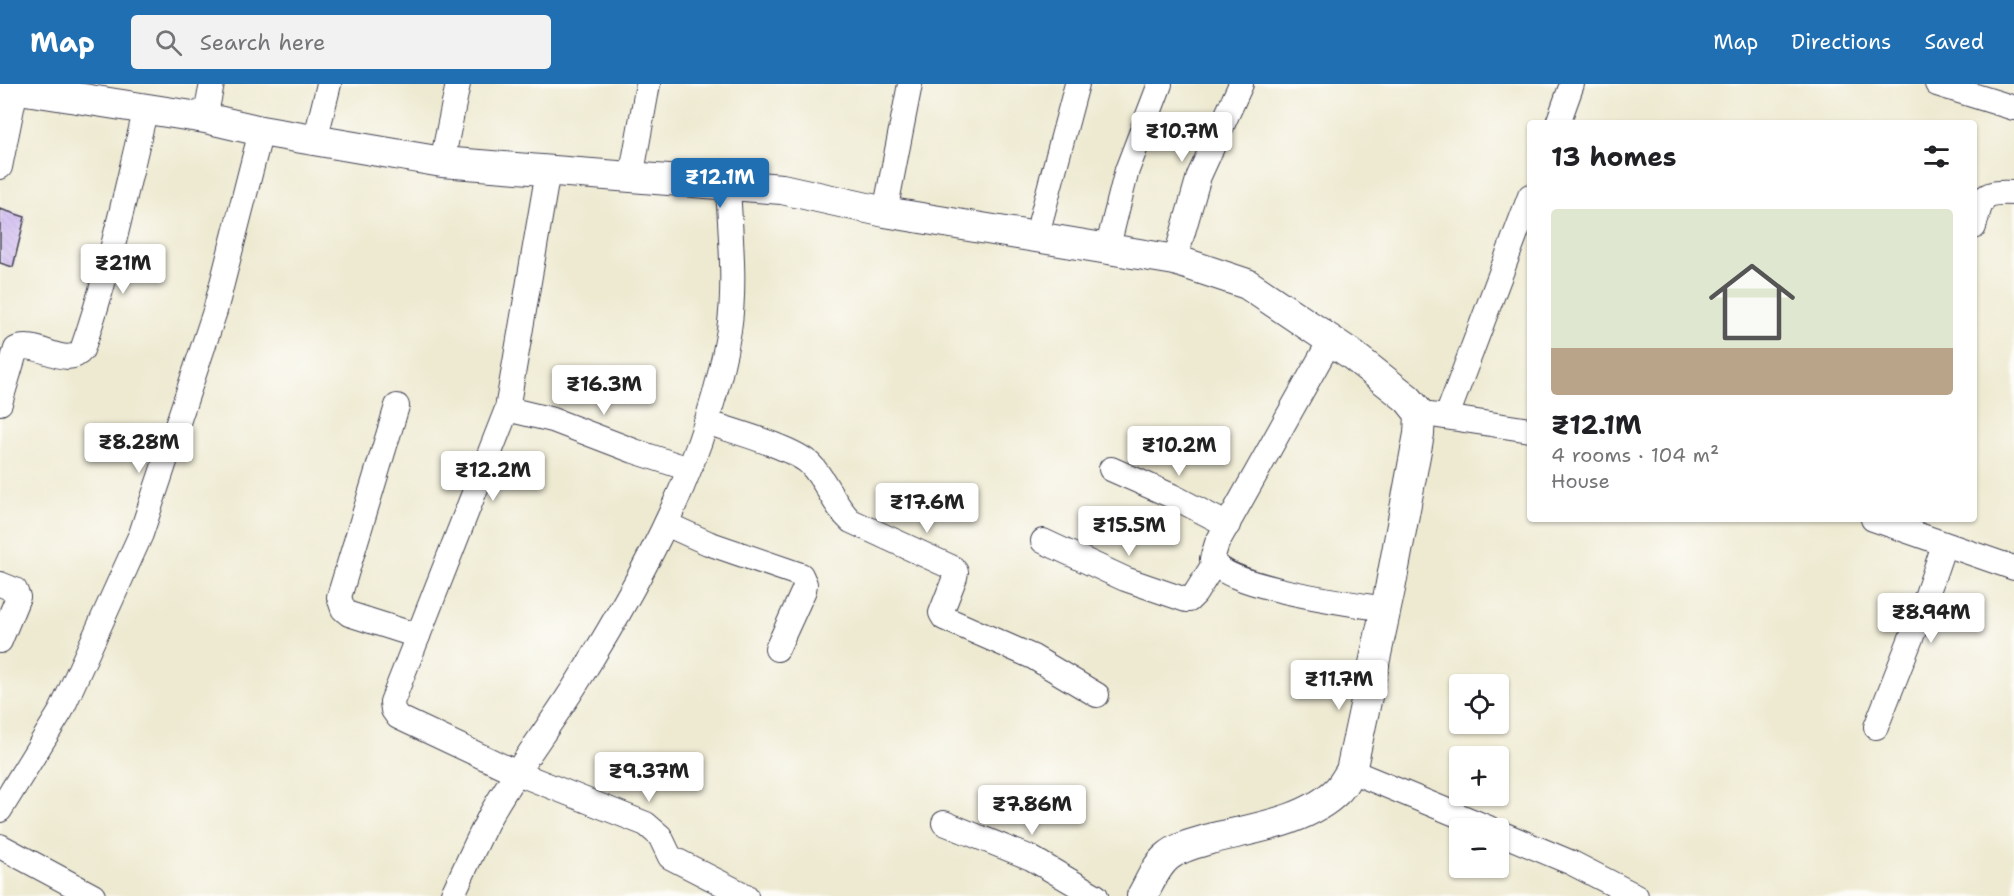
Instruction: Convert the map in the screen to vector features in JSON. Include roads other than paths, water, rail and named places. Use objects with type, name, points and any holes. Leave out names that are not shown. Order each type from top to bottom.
[{"type":"street","points":[[205,118],[212,84]]},
{"type":"street","points":[[315,141],[329,84]]},
{"type":"street","points":[[442,162],[458,84]]},
{"type":"street","points":[[632,178],[648,84]]},
{"type":"street","points":[[885,212],[910,84]]},
{"type":"street","points":[[1036,238],[1077,84]]},
{"type":"street","points":[[1107,250],[1126,170],[1160,84]]},
{"type":"street","points":[[1175,260],[1200,176],[1241,84]]},
{"type":"street","points":[[1558,120],[1572,84]]},
{"type":"street","points":[[1937,84],[2014,108]]},
{"type":"street","points":[[0,167],[8,87],[205,118],[261,131],[442,162],[782,189],[885,212],[1175,260],[1247,284],[1330,339],[1408,399],[1434,415],[1527,430]]},
{"type":"street","points":[[0,403],[8,347],[28,347],[69,358],[79,354],[82,350],[103,288],[146,108]]},
{"type":"street","points":[[0,810],[61,711],[141,534],[215,311],[261,131]]},
{"type":"street","points":[[548,171],[507,409],[392,702],[393,710],[398,717],[517,773],[646,824],[660,836],[670,857],[746,896]]},
{"type":"street","points":[[452,896],[491,815],[622,608],[678,498],[706,422],[729,328],[732,280],[728,185]]},
{"type":"street","points":[[1977,215],[1980,203],[1989,194],[2014,193]]},
{"type":"street","points":[[1142,896],[1167,857],[1176,851],[1195,843],[1254,830],[1293,817],[1319,804],[1338,790],[1351,771],[1419,434],[1434,415],[1527,203]]},
{"type":"street","points":[[1330,339],[1214,550],[1212,559],[1214,564],[1226,572],[1263,586],[1385,609]]},
{"type":"street","points":[[397,406],[339,597],[343,609],[349,614],[418,636]]},
{"type":"street","points":[[507,409],[553,420],[689,469]]},
{"type":"street","points":[[706,422],[794,453],[809,463],[821,476],[840,512],[851,521],[953,568],[956,572],[941,613],[944,618],[1032,657],[1097,695]]},
{"type":"street","points":[[1111,469],[1172,496],[1228,525]]},
{"type":"street","points":[[1881,522],[2014,568]]},
{"type":"street","points":[[666,524],[708,543],[801,575],[805,584],[804,590],[777,649]]},
{"type":"street","points":[[1043,541],[1125,579],[1186,600],[1195,594],[1214,564]]},
{"type":"street","points":[[1876,727],[1920,615],[1944,545]]},
{"type":"street","points":[[0,585],[15,590],[18,597],[0,641]]},
{"type":"street","points":[[1351,771],[1465,818]]},
{"type":"street","points":[[944,823],[1031,858],[1096,896]]},
{"type":"street","points":[[1509,837],[1572,863],[1636,896]]},
{"type":"street","points":[[0,846],[93,896]]}]
